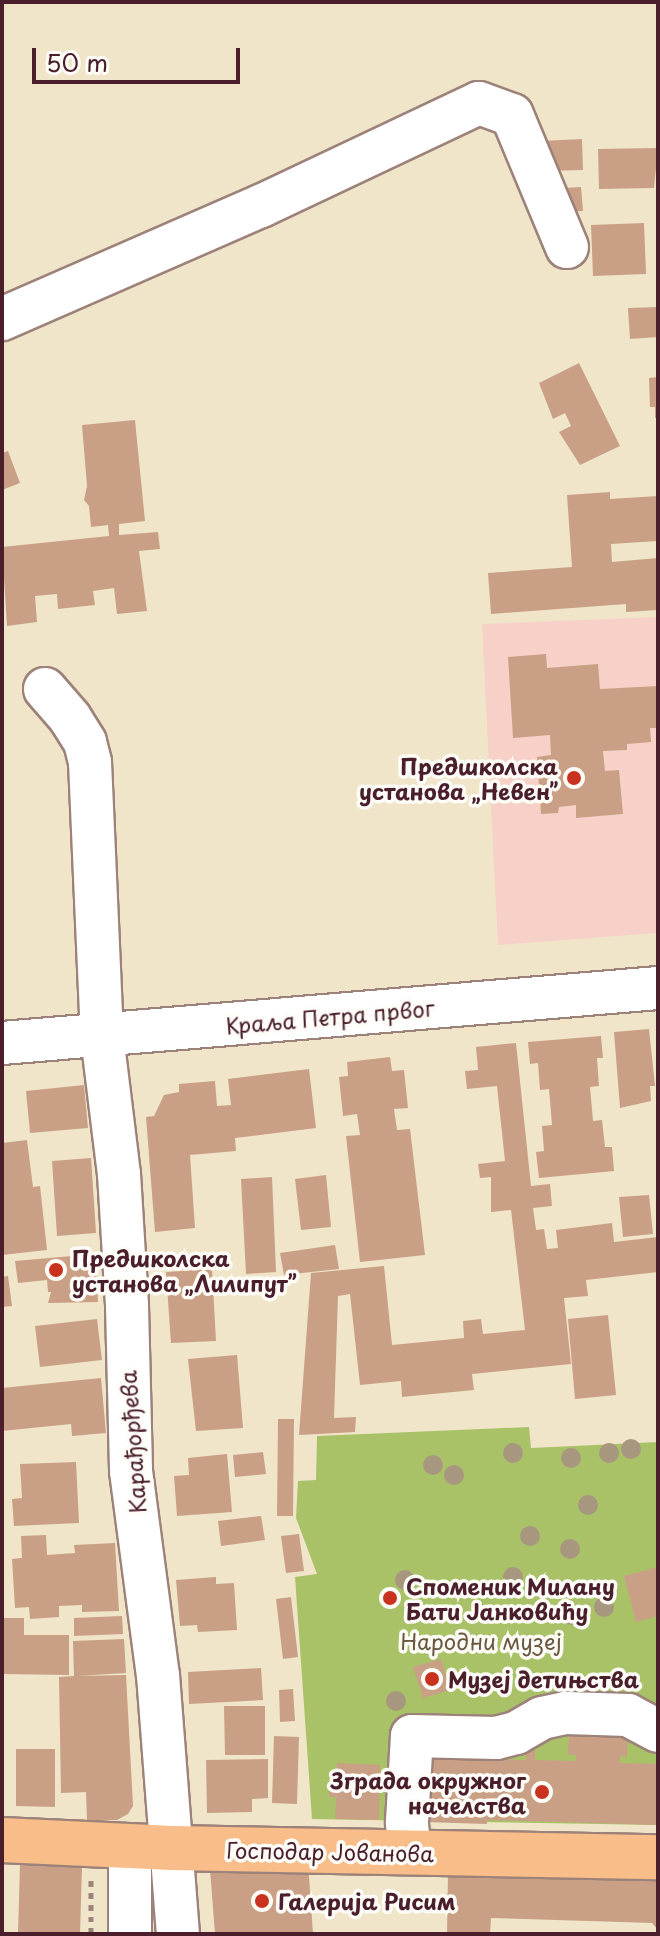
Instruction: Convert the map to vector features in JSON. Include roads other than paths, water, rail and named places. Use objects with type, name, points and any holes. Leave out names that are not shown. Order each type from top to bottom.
[{"type":"main road","name":"Господар Јованова","points":[[2,1840],[131,1847],[658,1857]]},
{"type":"street","points":[[2,319],[261,206],[479,103],[512,115],[567,247]]},
{"type":"street","name":"Карађорђева","points":[[45,689],[70,718],[85,742],[90,762],[102,1036],[120,1188],[131,1471],[158,1675],[131,1847]]},
{"type":"street","name":"Краља Петра првог","points":[[2,1043],[658,988]]},
{"type":"street","points":[[410,1853],[407,1822],[412,1736],[496,1738],[516,1733],[542,1718],[566,1713],[628,1715],[658,1731]]},
{"type":"street","points":[[130,1934],[131,1847]]},
{"type":"street","points":[[131,1847],[178,1934]]},
{"type":"place","name":"Предшколска установа „Невен”","points":[[574,778]]},
{"type":"place","name":"Предшколска установа „Лилипут”","points":[[56,1270]]},
{"type":"place","name":"Споменик Милану Бати Јанковићу","points":[[390,1598]]},
{"type":"place","name":"Музеј детињства","points":[[432,1679]]},
{"type":"place","name":"Зграда окружног начелства","points":[[542,1792]]},
{"type":"place","name":"Галерија Рисим","points":[[262,1901]]},
{"type":"park label","name":"Народни музеј","points":[[481,1641]]}]
